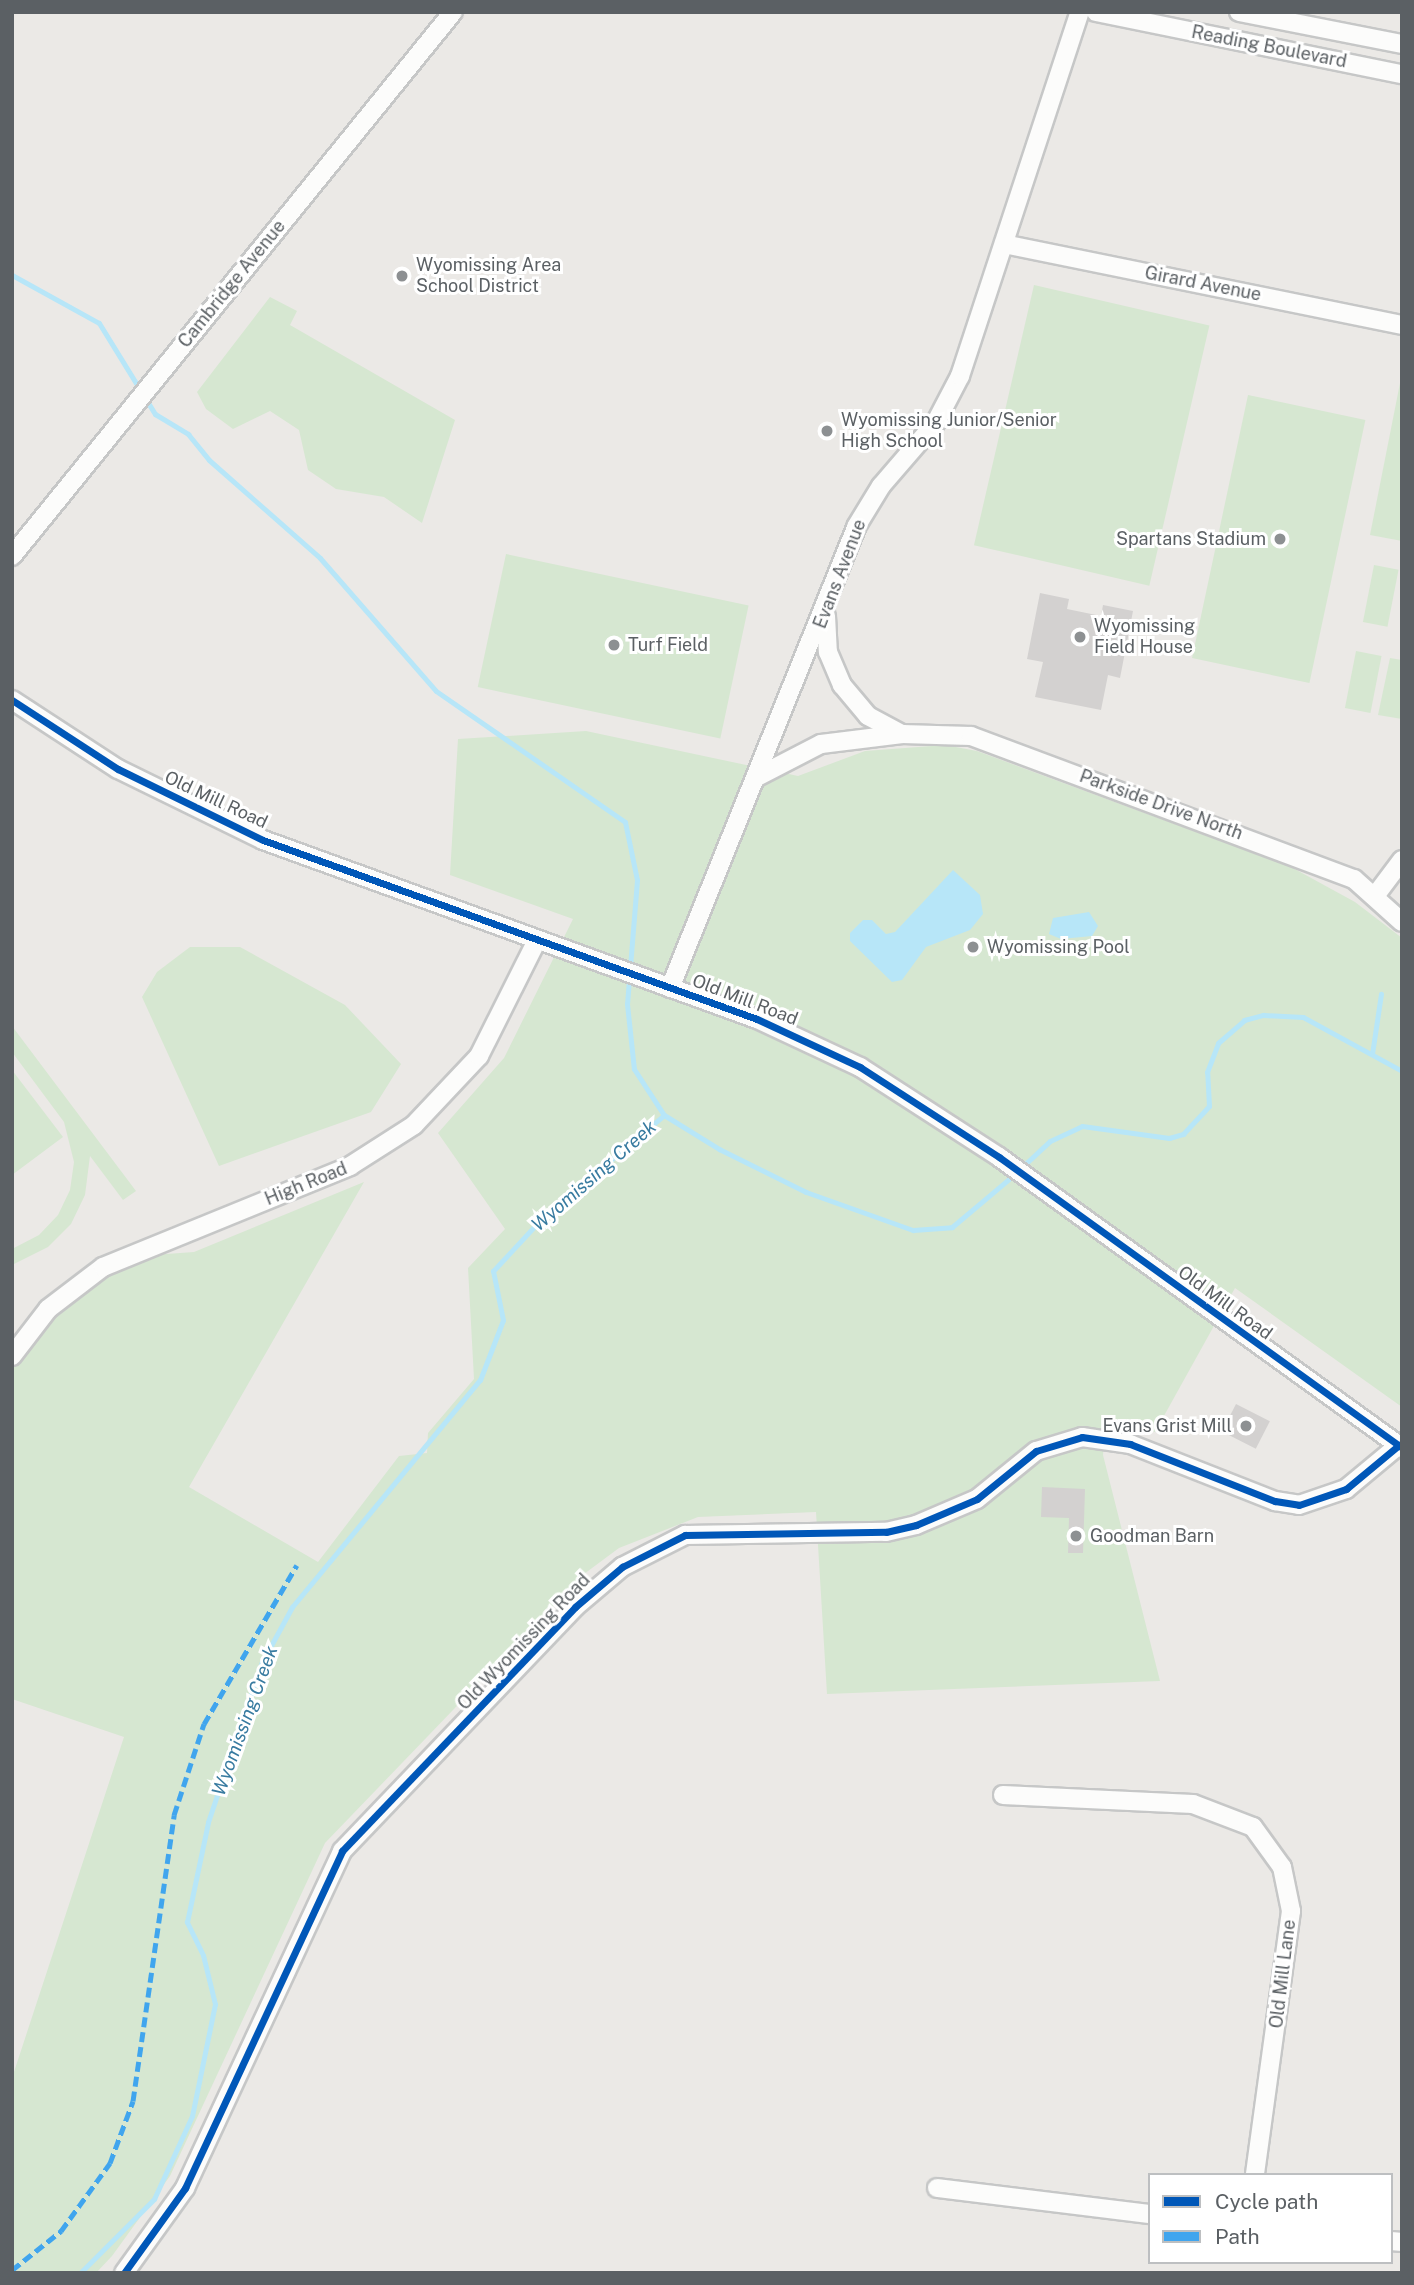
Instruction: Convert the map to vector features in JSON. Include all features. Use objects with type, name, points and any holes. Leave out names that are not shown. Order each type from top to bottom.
[{"type":"street","name":"Cambridge Avenue","points":[[12,556],[453,12]]},
{"type":"street","name":"Evans Avenue","points":[[670,988],[755,778],[826,613],[867,507],[947,405],[1004,244],[1080,12]]},
{"type":"street","name":"Reading Boulevard","points":[[1096,12],[1402,74]]},
{"type":"street","name":"Reading Boulevard","points":[[1239,12],[1402,44]]},
{"type":"street","name":"Girard Avenue","points":[[1004,244],[1402,325]]},
{"type":"street","name":"Parkside Drive North","points":[[826,613],[828,652],[842,685],[868,716],[902,734]]},
{"type":"street","name":"Old Mill Road","points":[[12,700],[118,769],[224,823],[670,988],[834,1053],[1004,1161],[1039,1189],[1400,1447]]},
{"type":"street","name":"Parkside Drive North","points":[[755,778],[821,744],[902,734],[956,734],[1000,744],[1354,879],[1402,922]]},
{"type":"street","points":[[1375,896],[1402,860]]},
{"type":"street","name":"High Road","points":[[12,1356],[48,1309],[103,1267],[350,1166],[414,1125],[479,1056],[537,940]]},
{"type":"street","name":"Old Wyomissing Road","points":[[124,2273],[185,2189],[342,1851],[575,1607],[622,1567],[685,1535],[887,1532],[916,1525],[977,1499],[1036,1451],[1082,1437],[1130,1444],[1275,1501],[1299,1505],[1346,1489],[1400,1447]]},
{"type":"street","name":"Old Mill Lane","points":[[1003,1795],[1193,1804],[1253,1828],[1282,1867],[1290,1911],[1255,2173]]},
{"type":"street","points":[[937,2188],[1148,2214]]},
{"type":"green space","points":[[1034,285],[1209,325],[1149,586],[974,545]]},
{"type":"green space","points":[[270,297],[297,311],[290,325],[455,420],[422,523],[384,497],[336,489],[308,470],[299,430],[270,411],[233,429],[206,409],[197,392]]},
{"type":"green space","points":[[1402,373],[1402,541],[1370,535]]},
{"type":"green space","name":"Spartans Stadium","points":[[1248,395],[1365,420],[1309,683],[1192,658]]},
{"type":"green space","name":"Turf Field","points":[[506,554],[749,606],[720,739],[478,687]]},
{"type":"green space","points":[[1374,565],[1399,570],[1387,627],[1363,622]]},
{"type":"green space","points":[[1356,651],[1382,656],[1370,713],[1345,708]]},
{"type":"green space","points":[[1390,658],[1402,660],[1402,719],[1378,715]]},
{"type":"green space","points":[[586,731],[798,776],[865,751],[945,745],[977,751],[1291,867],[1355,902],[1402,938],[1402,1407],[1235,1288],[1155,1432],[1106,1418],[1103,1455],[1160,1681],[827,1694],[816,1512],[698,1517],[619,1548],[584,1574],[325,1843],[170,2176],[112,2256],[96,2273],[12,2273],[12,2078],[124,1737],[12,1699],[12,1356],[21,1341],[125,1257],[194,1252],[364,1182],[189,1487],[318,1562],[399,1456],[427,1453],[428,1433],[474,1379],[468,1268],[505,1229],[438,1133],[504,1058],[573,919],[450,875],[458,739]]},
{"type":"green space","points":[[190,947],[240,947],[345,1005],[401,1064],[371,1112],[219,1166],[142,997],[157,972]]},
{"type":"green space","points":[[12,1026],[136,1191],[123,1200],[90,1156],[85,1195],[71,1224],[48,1247],[12,1265],[12,1249],[39,1235],[58,1215],[70,1190],[74,1162],[64,1122],[12,1052]]},
{"type":"green space","points":[[12,1070],[63,1137],[12,1175]]},
{"type":"water","points":[[953,870],[980,895],[983,914],[970,930],[926,947],[902,980],[892,982],[850,941],[850,933],[863,920],[872,920],[886,934],[895,932]]},
{"type":"water","points":[[1089,912],[1098,926],[1092,936],[1061,939],[1049,934],[1053,918]]},
{"type":"building","name":"Wyomissing Field House","points":[[1040,593],[1069,599],[1067,609],[1101,616],[1103,605],[1133,611],[1120,678],[1108,675],[1101,710],[1035,697],[1043,662],[1027,659]]},
{"type":"building","name":"Evans Grist Mill","points":[[1236,1404],[1270,1421],[1256,1449],[1222,1432]]},
{"type":"building","name":"Goodman Barn","points":[[1042,1487],[1085,1489],[1083,1553],[1068,1553],[1069,1518],[1041,1517]]},
{"type":"waterway","points":[[12,275],[99,323],[155,414],[188,434],[209,460],[320,558],[436,691],[625,822],[637,880],[627,1004],[634,1069],[664,1115],[719,1149],[806,1192],[913,1230],[952,1227],[1015,1174]]},
{"type":"waterway","points":[[1372,1054],[1381,994]]},
{"type":"waterway","name":"Wyomissing Creek","points":[[1022,1167],[1050,1141],[1082,1126],[1169,1138],[1183,1134],[1209,1106],[1207,1072],[1218,1043],[1244,1020],[1263,1015],[1303,1017],[1402,1071]]},
{"type":"waterway","name":"Wyomissing Creek","points":[[80,2273],[154,2199],[192,2116],[215,2004],[203,1955],[187,1922],[208,1822],[262,1662],[292,1607],[480,1380],[503,1320],[493,1271],[545,1215],[664,1115]]},
{"type":"marked path","points":[[12,2270],[61,2231],[110,2163],[133,2101],[174,1815],[204,1724],[297,1565]]},
{"type":"cycle path","points":[[12,700],[118,769],[263,840],[757,1019],[860,1067],[999,1157],[1402,1448]]},
{"type":"cycle path","points":[[124,2273],[185,2188],[342,1851],[575,1607],[622,1567],[685,1535],[886,1532],[916,1525],[977,1499],[1036,1451],[1082,1437],[1130,1444],[1275,1501],[1299,1505],[1346,1489],[1399,1445]]},
{"type":"place","name":"Wyomissing Area School District","points":[[402,276]]},
{"type":"place","name":"Wyomissing Junior/Senior High School","points":[[827,431]]},
{"type":"place","name":"Spartans Stadium","points":[[1280,539]]},
{"type":"place","name":"Wyomissing Field House","points":[[1080,637]]},
{"type":"place","name":"Turf Field","points":[[614,645]]},
{"type":"place","name":"Wyomissing Pool","points":[[973,947]]},
{"type":"place","name":"Evans Grist Mill","points":[[1246,1426]]},
{"type":"place","name":"Goodman Barn","points":[[1076,1536]]}]
